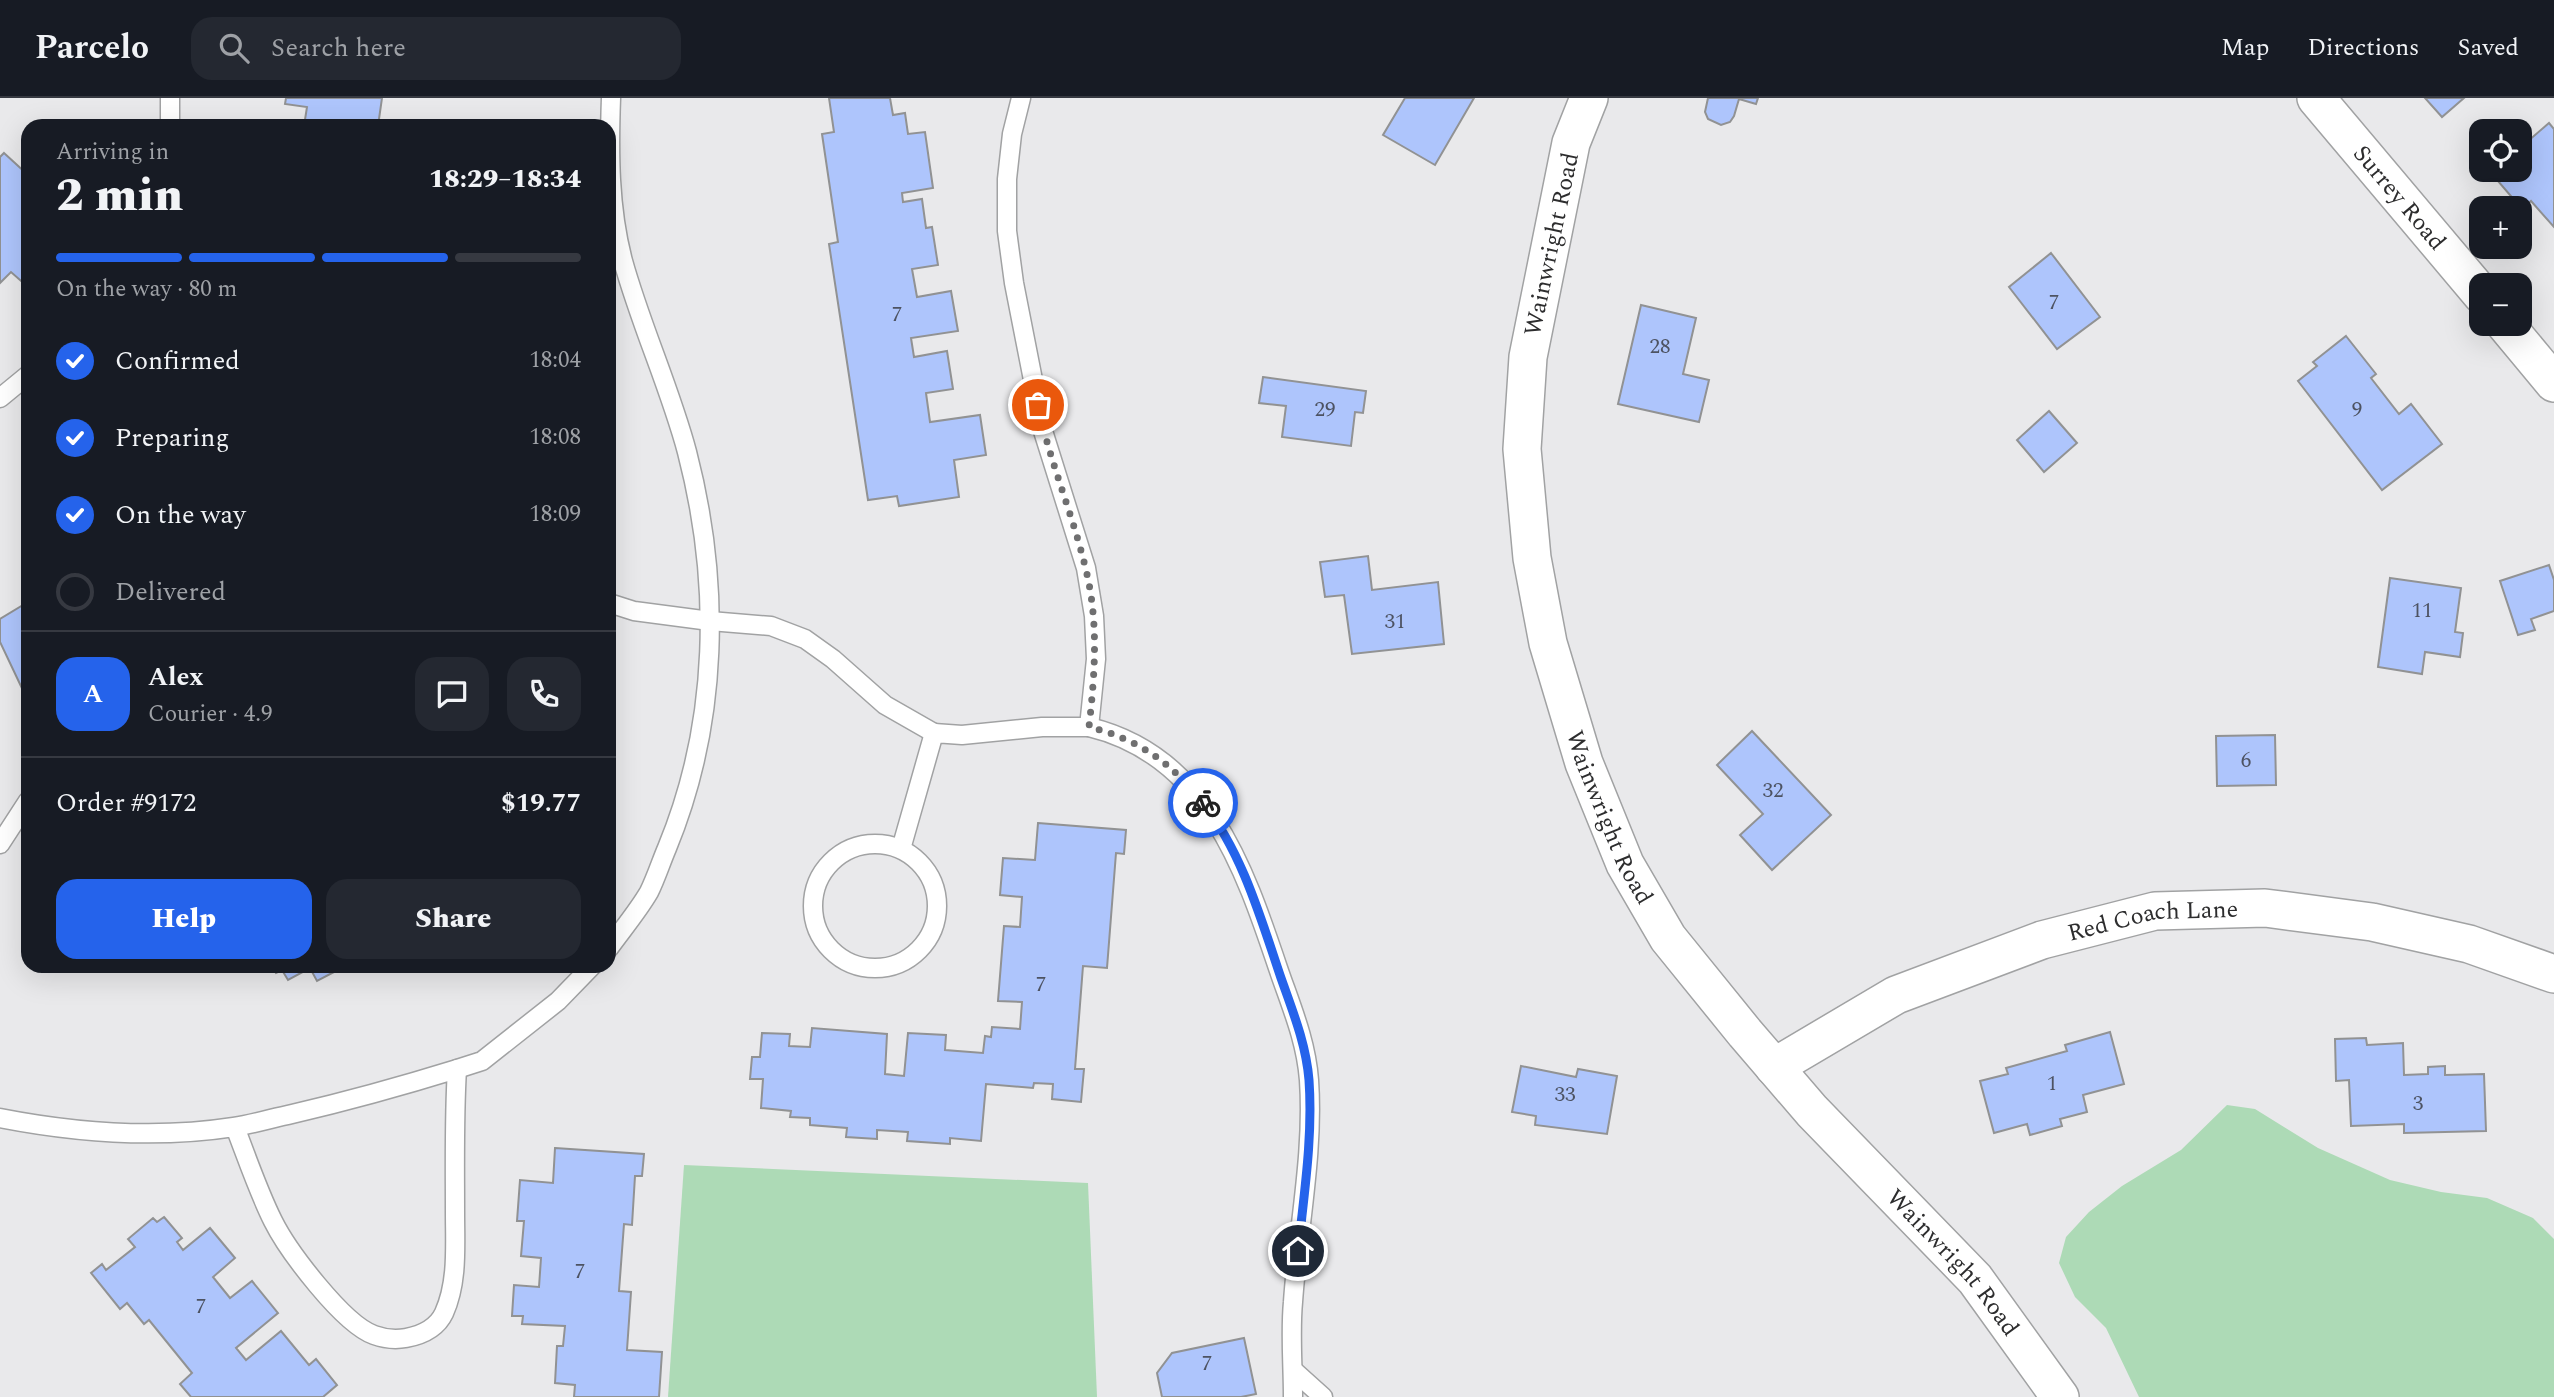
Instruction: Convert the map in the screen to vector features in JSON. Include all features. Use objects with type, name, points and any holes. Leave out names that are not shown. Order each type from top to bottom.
[{"type":"street","name":"Wainwright Road","points":[[1589,98],[1571,143],[1528,357],[1522,449],[1532,558],[1548,643],[1584,763],[1625,864],[1668,938],[1812,1111],[1975,1279],[2060,1397]]},
{"type":"street","name":"Surrey Road","points":[[2316,98],[2469,280]]},
{"type":"street","points":[[2515,336],[2554,383]]},
{"type":"street","name":"Red Coach Lane","points":[[1774,1067],[1896,995],[2042,940],[2155,911],[2265,908],[2372,922],[2469,944],[2554,974]]},
{"type":"lane","points":[[170,98],[170,119]]},
{"type":"lane","points":[[610,119],[611,98]]},
{"type":"lane","points":[[1020,98],[1012,134],[1007,180],[1007,231],[1014,283],[1043,431],[1086,568],[1092,604],[1097,659],[1089,727]]},
{"type":"lane","points":[[616,220],[623,259],[687,451],[705,549],[710,621],[707,695],[680,816],[648,892],[616,938]]},
{"type":"lane","points":[[0,398],[21,381]]},
{"type":"lane","points":[[616,605],[635,611],[771,626],[805,639],[833,659],[885,705],[934,733],[962,735],[1042,727],[1089,727],[1116,733],[1152,752],[1187,782],[1214,816],[1253,894],[1303,1037],[1309,1080],[1310,1145],[1292,1304],[1293,1397]]},
{"type":"lane","points":[[901,849],[934,733]]},
{"type":"lane","points":[[0,844],[21,812]]},
{"type":"lane","points":[[879,844],[901,849],[925,869],[936,892],[936,914],[929,936],[916,953],[883,968],[857,965],[844,960],[822,939],[815,923],[812,901],[817,881],[827,866],[842,852],[860,845],[879,844]]},
{"type":"lane","points":[[0,1118],[45,1127],[118,1134],[187,1132],[235,1127],[373,1095],[482,1062],[558,1001],[586,973]]},
{"type":"lane","points":[[235,1127],[274,1223],[307,1272],[342,1312],[372,1335],[394,1340],[415,1336],[434,1328],[443,1316],[455,1268],[454,1113],[457,1069]]},
{"type":"lane","points":[[1293,1370],[1323,1397]]},
{"type":"green space","points":[[2227,1105],[2255,1109],[2318,1148],[2390,1180],[2441,1192],[2487,1198],[2533,1218],[2554,1239],[2554,1397],[2139,1397],[2106,1328],[2075,1297],[2059,1263],[2066,1237],[2089,1212],[2122,1186],[2181,1150]]},
{"type":"green space","points":[[684,1165],[1088,1183],[1097,1397],[668,1397]]},
{"type":"building","points":[[286,98],[382,98],[379,119],[305,119],[307,107],[285,104]]},
{"type":"building","points":[[829,98],[890,98],[893,115],[905,113],[908,134],[925,132],[933,188],[902,193],[903,202],[922,199],[926,228],[932,227],[938,265],[912,269],[917,297],[951,291],[958,331],[911,338],[914,357],[947,351],[953,389],[926,393],[930,422],[980,415],[986,455],[954,460],[959,497],[899,506],[897,496],[868,500],[829,244],[838,242],[822,134],[834,132]]},
{"type":"building","points":[[1405,98],[1474,98],[1435,165],[1383,135]]},
{"type":"building","points":[[1708,98],[1758,98],[1756,104],[1739,99],[1730,122],[1721,125],[1708,119],[1705,112]]},
{"type":"building","points":[[2425,98],[2464,98],[2442,117]]},
{"type":"building","points":[[2549,123],[2554,129],[2554,227],[2532,202],[2532,196],[2511,196],[2499,182],[2532,182],[2532,138]]},
{"type":"building","points":[[4,153],[21,169],[21,281],[11,272],[0,283],[0,157]]},
{"type":"building","points":[[2051,253],[2100,317],[2057,349],[2009,287]]},
{"type":"building","points":[[1641,305],[1696,318],[1683,374],[1709,380],[1699,422],[1618,404]]},
{"type":"building","points":[[2346,336],[2376,374],[2371,378],[2399,414],[2411,404],[2442,444],[2382,490],[2298,381],[2317,366],[2313,362]]},
{"type":"building","points":[[1263,377],[1366,391],[1363,413],[1355,412],[1351,446],[1282,437],[1286,406],[1259,403]]},
{"type":"building","points":[[2049,411],[2077,443],[2044,472],[2017,440]]},
{"type":"building","points":[[1368,556],[1372,590],[1438,582],[1444,644],[1352,654],[1344,595],[1325,597],[1320,562]]},
{"type":"building","points":[[2549,565],[2554,580],[2554,611],[2531,619],[2535,630],[2518,635],[2500,581]]},
{"type":"building","points":[[2390,578],[2461,588],[2455,632],[2463,633],[2460,657],[2425,652],[2422,674],[2378,667]]},
{"type":"building","points":[[21,606],[21,686],[0,642],[0,619]]},
{"type":"building","points":[[1752,731],[1831,815],[1772,870],[1740,835],[1763,814],[1717,765]]},
{"type":"building","points":[[2275,735],[2276,785],[2217,786],[2216,736]]},
{"type":"building","points":[[1038,823],[1126,830],[1124,854],[1116,853],[1107,968],[1083,966],[1075,1069],[1084,1069],[1081,1102],[1052,1099],[1053,1084],[1034,1083],[1033,1088],[986,1084],[981,1141],[950,1138],[950,1144],[907,1141],[908,1132],[877,1130],[877,1139],[846,1137],[847,1128],[810,1125],[810,1118],[790,1117],[791,1111],[761,1108],[763,1079],[750,1079],[752,1057],[760,1057],[762,1033],[790,1034],[789,1046],[810,1047],[812,1028],[887,1034],[885,1074],[904,1076],[908,1033],[946,1035],[945,1050],[983,1053],[985,1036],[991,1037],[992,1027],[1020,1029],[1022,1002],[998,1001],[1004,926],[1020,927],[1022,897],[1000,895],[1003,858],[1035,860]]},
{"type":"building","points":[[284,973],[301,973],[288,980]]},
{"type":"building","points":[[313,973],[332,973],[317,981]]},
{"type":"building","points":[[2110,1032],[2124,1084],[2083,1095],[2087,1112],[2060,1119],[2062,1126],[2030,1135],[2027,1124],[1994,1133],[1980,1081],[2008,1074],[2006,1068],[2067,1051],[2065,1045]]},
{"type":"building","points":[[2366,1038],[2367,1045],[2403,1043],[2404,1075],[2428,1074],[2428,1067],[2445,1066],[2445,1075],[2484,1074],[2486,1131],[2404,1133],[2404,1124],[2351,1126],[2349,1080],[2336,1081],[2335,1039]]},
{"type":"building","points":[[1521,1066],[1576,1077],[1578,1069],[1617,1076],[1607,1134],[1535,1125],[1536,1116],[1512,1112]]},
{"type":"building","points":[[555,1148],[644,1154],[642,1176],[635,1176],[632,1225],[624,1224],[619,1291],[631,1292],[627,1350],[662,1352],[659,1397],[574,1397],[575,1385],[555,1383],[557,1346],[563,1346],[565,1326],[522,1324],[523,1316],[512,1316],[514,1285],[539,1287],[541,1258],[521,1256],[524,1221],[517,1221],[520,1180],[553,1183]]},
{"type":"building","points":[[164,1217],[182,1238],[177,1242],[183,1250],[210,1228],[235,1258],[213,1277],[230,1298],[252,1281],[278,1313],[236,1348],[246,1360],[281,1331],[309,1365],[316,1359],[337,1385],[323,1397],[191,1397],[180,1384],[192,1373],[149,1320],[144,1324],[127,1303],[120,1309],[91,1273],[102,1264],[106,1270],[135,1247],[128,1239],[153,1218],[157,1222]]},
{"type":"building","points":[[1244,1338],[1256,1394],[1241,1397],[1162,1397],[1157,1373],[1172,1353]]},
{"type":"way so far","points":[[1038,405],[1043,431],[1086,568],[1094,615],[1097,659],[1089,727],[1116,733],[1152,752],[1187,782],[1203,803]]},
{"type":"route","points":[[1203,803],[1214,816],[1253,894],[1303,1037],[1309,1080],[1310,1145],[1298,1251]]}]
